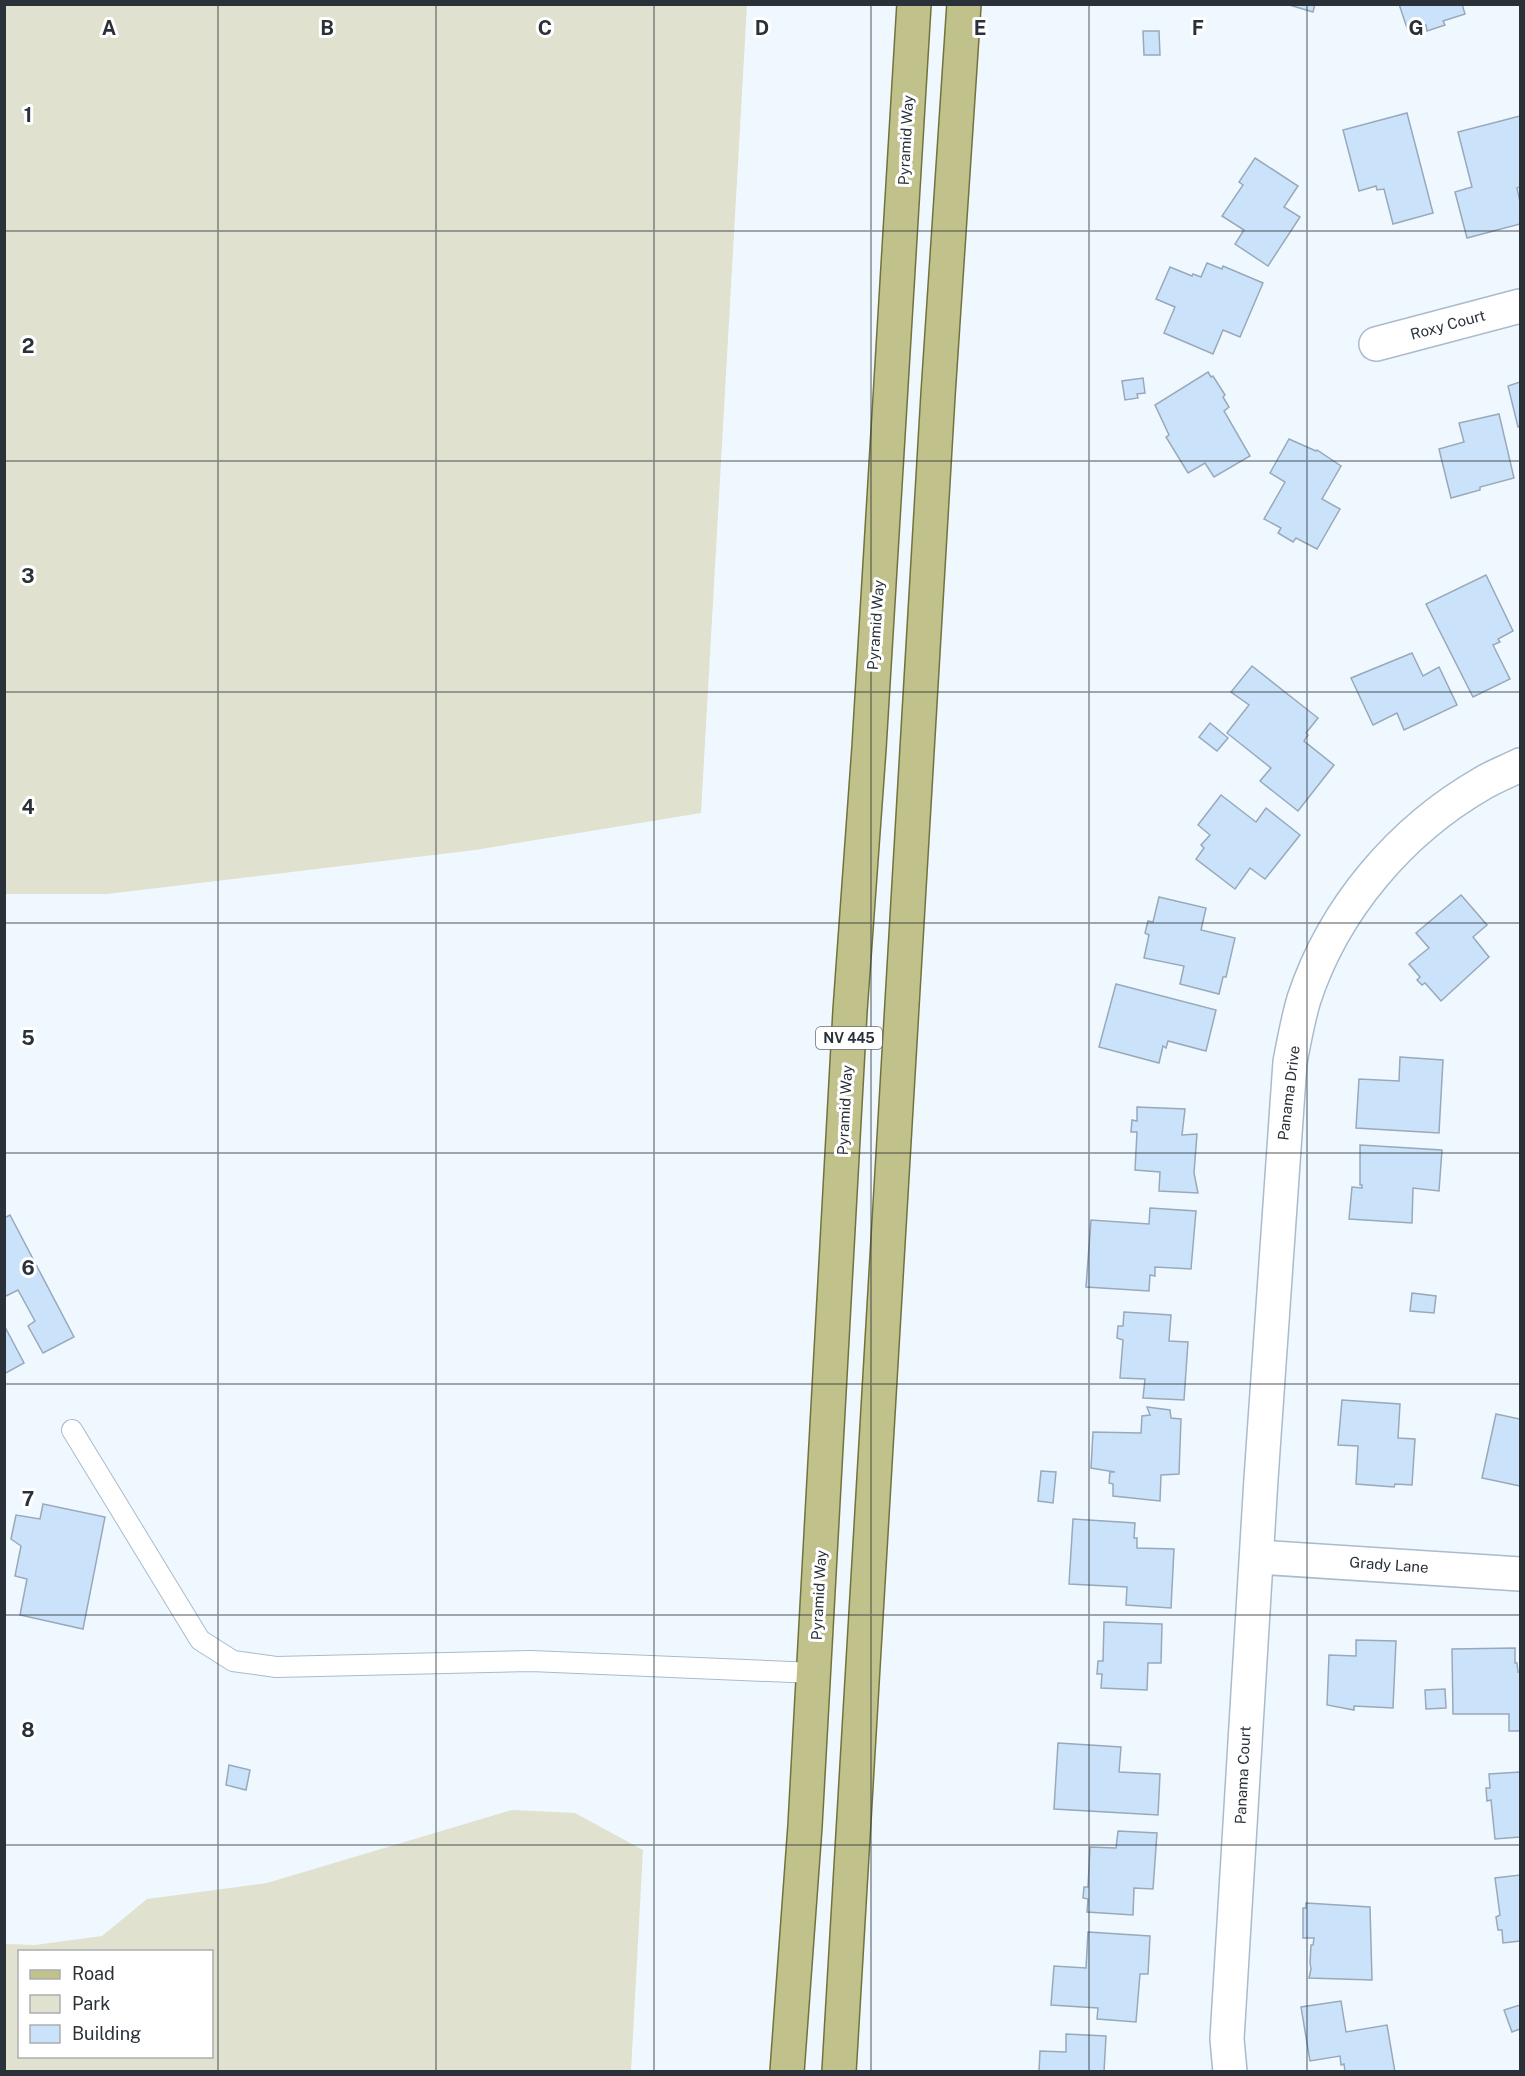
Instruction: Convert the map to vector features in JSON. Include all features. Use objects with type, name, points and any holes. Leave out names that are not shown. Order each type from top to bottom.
[{"type":"main road","name":"Pyramid Way","points":[[788,2072],[814,1673],[850,1011],[877,618],[914,4]]},
{"type":"main road","name":"NV 445","points":[[839,2072],[936,418],[964,4]]},
{"type":"street","name":"Roxy Court","points":[[1376,344],[1521,306]]},
{"type":"street","name":"Panama Drive","points":[[1261,1479],[1286,1098],[1290,1062],[1304,999],[1328,944],[1352,905],[1398,848],[1447,807],[1484,782],[1521,765]]},
{"type":"street","name":"Panama Court","points":[[1230,2072],[1227,2039],[1261,1479]]},
{"type":"street","name":"Grady Lane","points":[[1257,1557],[1521,1574]]},
{"type":"lane","points":[[72,1430],[200,1640],[234,1661],[276,1667],[531,1661],[814,1673]]},
{"type":"green space","points":[[5,4],[747,5],[701,813],[475,850],[107,894],[5,894]]},
{"type":"green space","points":[[512,1810],[575,1813],[643,1850],[631,2071],[5,2071],[5,1944],[35,1945],[102,1936],[147,1899],[267,1883]]},
{"type":"building","points":[[1286,4],[1315,4],[1313,12]]},
{"type":"building","points":[[1399,4],[1462,4],[1465,14],[1443,21],[1445,25],[1427,31],[1426,25],[1408,31]]},
{"type":"building","points":[[1143,31],[1159,31],[1160,55],[1144,55]]},
{"type":"building","points":[[1407,113],[1433,213],[1393,224],[1384,189],[1377,190],[1376,186],[1359,191],[1343,130]]},
{"type":"building","points":[[1520,116],[1520,187],[1517,188],[1520,202],[1520,224],[1467,238],[1455,192],[1472,187],[1458,132]]},
{"type":"building","points":[[1255,158],[1298,186],[1284,207],[1300,217],[1268,266],[1235,244],[1244,230],[1222,216],[1243,185],[1239,182]]},
{"type":"building","points":[[1207,263],[1222,269],[1223,266],[1263,283],[1240,337],[1223,330],[1213,354],[1164,333],[1175,307],[1156,299],[1170,267],[1192,276],[1193,274],[1201,277]]},
{"type":"building","points":[[1208,372],[1225,395],[1223,397],[1229,407],[1224,411],[1250,456],[1214,477],[1205,463],[1188,473],[1166,437],[1169,435],[1155,405]]},
{"type":"building","points":[[1143,378],[1145,393],[1137,394],[1138,398],[1125,400],[1122,381]]},
{"type":"building","points":[[1520,382],[1520,426],[1518,427],[1508,386]]},
{"type":"building","points":[[1499,414],[1514,478],[1451,498],[1439,449],[1464,442],[1459,423]]},
{"type":"building","points":[[1289,439],[1317,450],[1341,466],[1322,499],[1340,509],[1317,549],[1296,538],[1293,542],[1278,533],[1281,528],[1264,519],[1285,482],[1270,473]]},
{"type":"building","points":[[1486,575],[1513,631],[1498,639],[1500,642],[1493,645],[1510,679],[1473,697],[1426,604]]},
{"type":"building","points":[[1412,653],[1423,676],[1439,667],[1457,705],[1404,730],[1397,713],[1373,725],[1351,678]]},
{"type":"building","points":[[1252,666],[1318,718],[1306,733],[1308,735],[1304,741],[1334,765],[1298,811],[1260,781],[1271,768],[1227,733],[1249,705],[1231,692]]},
{"type":"building","points":[[1210,723],[1228,738],[1217,751],[1199,737]]},
{"type":"building","points":[[1221,795],[1256,822],[1266,808],[1300,835],[1265,879],[1250,868],[1235,889],[1196,859],[1204,848],[1201,845],[1210,835],[1198,825]]},
{"type":"building","points":[[1461,895],[1487,925],[1473,937],[1489,957],[1441,1001],[1425,983],[1422,985],[1417,980],[1420,977],[1409,964],[1429,948],[1416,933]]},
{"type":"building","points":[[1159,897],[1206,908],[1201,930],[1235,938],[1226,977],[1223,977],[1219,994],[1180,984],[1184,966],[1144,958],[1149,935],[1145,933],[1148,921],[1153,922]]},
{"type":"building","points":[[1116,984],[1216,1010],[1206,1051],[1168,1041],[1166,1048],[1163,1046],[1159,1063],[1099,1047]]},
{"type":"building","points":[[1400,1057],[1443,1060],[1439,1133],[1356,1128],[1359,1079],[1399,1081]]},
{"type":"building","points":[[1137,1107],[1185,1109],[1182,1135],[1197,1134],[1194,1173],[1198,1193],[1159,1191],[1160,1172],[1135,1170],[1137,1132],[1131,1132],[1132,1120],[1137,1121]]},
{"type":"building","points":[[1360,1145],[1442,1150],[1439,1191],[1413,1188],[1412,1223],[1349,1219],[1352,1187],[1362,1188],[1360,1185]]},
{"type":"building","points":[[1150,1208],[1196,1211],[1191,1269],[1155,1267],[1155,1276],[1150,1275],[1149,1291],[1086,1287],[1091,1220],[1149,1224]]},
{"type":"building","points":[[10,1215],[74,1337],[43,1353],[28,1326],[35,1321],[18,1290],[4,1297],[4,1218]]},
{"type":"building","points":[[1412,1293],[1436,1296],[1434,1313],[1410,1311]]},
{"type":"building","points":[[1124,1312],[1171,1315],[1169,1341],[1188,1342],[1184,1400],[1143,1398],[1145,1379],[1120,1378],[1123,1340],[1117,1338],[1118,1326],[1123,1326]]},
{"type":"building","points":[[4,1325],[24,1363],[4,1374]]},
{"type":"building","points":[[1342,1400],[1400,1404],[1398,1438],[1415,1439],[1412,1485],[1395,1484],[1394,1487],[1356,1484],[1358,1446],[1338,1445]]},
{"type":"building","points":[[1147,1407],[1170,1410],[1171,1418],[1181,1419],[1179,1474],[1161,1475],[1160,1501],[1113,1496],[1113,1484],[1109,1483],[1110,1472],[1115,1472],[1091,1468],[1093,1432],[1141,1433],[1142,1416],[1150,1415]]},
{"type":"building","points":[[1496,1414],[1520,1419],[1520,1486],[1482,1478]]},
{"type":"building","points":[[1041,1471],[1056,1472],[1053,1503],[1038,1501]]},
{"type":"building","points":[[43,1504],[105,1517],[83,1629],[20,1615],[27,1579],[15,1576],[21,1546],[11,1539],[16,1515],[40,1519]]},
{"type":"building","points":[[1073,1519],[1135,1523],[1134,1538],[1137,1538],[1137,1548],[1174,1549],[1171,1608],[1126,1605],[1127,1587],[1069,1584]]},
{"type":"building","points":[[1104,1622],[1162,1624],[1161,1663],[1148,1663],[1147,1690],[1101,1688],[1102,1674],[1097,1674],[1098,1661],[1103,1661]]},
{"type":"building","points":[[1356,1640],[1396,1641],[1393,1708],[1354,1706],[1354,1710],[1327,1705],[1329,1655],[1356,1656]]},
{"type":"building","points":[[1515,1648],[1515,1663],[1520,1672],[1520,1731],[1509,1731],[1509,1714],[1453,1714],[1452,1649]]},
{"type":"building","points":[[1445,1689],[1446,1708],[1426,1709],[1425,1690]]},
{"type":"building","points":[[1058,1743],[1121,1747],[1119,1772],[1160,1774],[1158,1815],[1054,1809]]},
{"type":"building","points":[[229,1765],[250,1770],[246,1790],[226,1785]]},
{"type":"building","points":[[1520,1772],[1520,1837],[1495,1839],[1491,1800],[1487,1801],[1486,1788],[1490,1788],[1489,1774]]},
{"type":"building","points":[[1118,1831],[1157,1833],[1153,1889],[1134,1888],[1133,1915],[1087,1912],[1088,1899],[1083,1898],[1084,1887],[1088,1887],[1090,1847],[1116,1848]]},
{"type":"building","points":[[1520,1875],[1520,1941],[1503,1943],[1502,1930],[1498,1930],[1496,1917],[1500,1915],[1495,1878]]},
{"type":"building","points":[[1306,1903],[1370,1907],[1372,1980],[1309,1978],[1311,1945],[1313,1945],[1314,1938],[1303,1938],[1303,1908],[1306,1908]]},
{"type":"building","points":[[1088,1932],[1150,1936],[1148,1974],[1140,1974],[1136,2022],[1097,2019],[1098,2008],[1051,2005],[1054,1966],[1086,1968]]},
{"type":"building","points":[[1341,2001],[1346,2032],[1387,2025],[1395,2072],[1345,2072],[1340,2056],[1310,2061],[1301,2007]]},
{"type":"building","points":[[1520,2005],[1520,2029],[1512,2032],[1504,2010]]},
{"type":"building","points":[[1066,2034],[1106,2036],[1104,2072],[1039,2072],[1040,2051],[1066,2052]]}]
